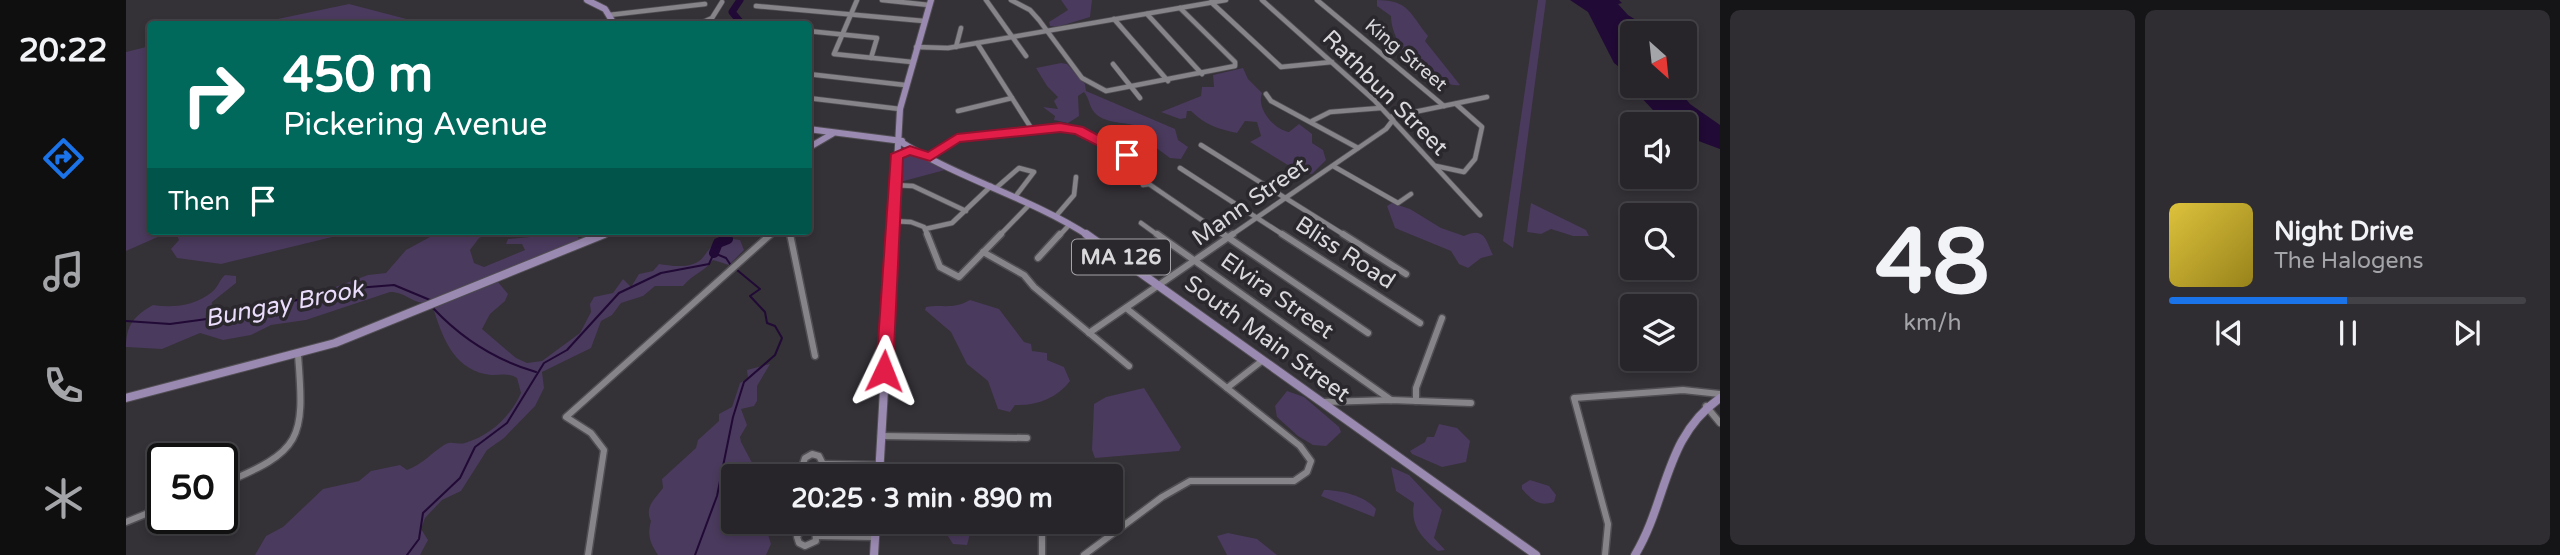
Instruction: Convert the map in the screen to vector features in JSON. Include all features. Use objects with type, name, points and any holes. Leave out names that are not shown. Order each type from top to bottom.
[{"type":"main road","points":[[588,0],[600,5],[612,21]]},
{"type":"main road","points":[[879,464],[900,109],[930,2]]},
{"type":"main road","points":[[877,135],[891,131],[899,124]]},
{"type":"main road","points":[[812,130],[829,134],[877,135],[898,140]]},
{"type":"main road","points":[[812,146],[829,134]]},
{"type":"main road","name":"South Main Street","points":[[898,140],[914,151],[1070,224],[1162,285],[1536,555]]},
{"type":"main road","name":"South Main Street","points":[[898,140],[911,144],[928,156]]},
{"type":"main road","points":[[896,157],[903,152],[914,151]]},
{"type":"main road","points":[[126,398],[298,355],[432,306],[602,235]]},
{"type":"main road","points":[[1635,555],[1647,536],[1675,451],[1692,420],[1720,396]]},
{"type":"main road","points":[[874,555],[875,534]]},
{"type":"street","points":[[857,0],[834,54],[912,62]]},
{"type":"street","points":[[882,0],[930,2]]},
{"type":"street","points":[[986,0],[1026,56]]},
{"type":"street","points":[[1011,0],[1015,5],[1028,9],[1085,80],[1104,91],[1132,88],[1235,66],[1235,62],[1180,8]]},
{"type":"street","points":[[916,47],[956,47],[1226,0]]},
{"type":"street","name":"Rathbun Street","points":[[1262,0],[1381,108],[1480,215]]},
{"type":"street","name":"King Street","points":[[1317,0],[1444,106]]},
{"type":"street","points":[[1210,1],[1281,67],[1332,62]]},
{"type":"street","points":[[706,21],[712,18],[722,2]]},
{"type":"street","points":[[609,15],[705,4]]},
{"type":"street","points":[[756,6],[924,21]]},
{"type":"street","points":[[1147,14],[1202,74]]},
{"type":"street","points":[[1114,19],[1168,81]]},
{"type":"street","points":[[956,47],[961,28]]},
{"type":"street","points":[[812,31],[877,38],[871,58]]},
{"type":"street","points":[[977,43],[1034,131]]},
{"type":"street","points":[[1113,64],[1140,98]]},
{"type":"street","points":[[812,75],[905,85]]},
{"type":"street","points":[[1266,94],[1272,101],[1358,148]]},
{"type":"street","points":[[1392,119],[1487,97]]},
{"type":"street","points":[[812,98],[900,109]]},
{"type":"street","points":[[958,111],[1012,98]]},
{"type":"street","points":[[1433,165],[1453,173],[1469,169],[1476,162],[1482,127],[1455,104]]},
{"type":"street","points":[[1312,121],[1330,112],[1381,108]]},
{"type":"street","name":"Mann Street","points":[[1089,333],[1386,129],[1392,119]]},
{"type":"street","points":[[928,156],[954,138],[1073,129],[1127,155]]},
{"type":"street","points":[[1200,145],[1406,274]]},
{"type":"street","points":[[1333,166],[1398,202],[1411,194]]},
{"type":"street","points":[[925,229],[948,225],[1018,168],[1034,172],[1015,197]]},
{"type":"street","name":"Bliss Road","points":[[1180,168],[1420,323]]},
{"type":"street","points":[[1056,216],[1074,195],[1076,177]]},
{"type":"street","points":[[1143,185],[1149,184],[1368,332]]},
{"type":"street","points":[[894,185],[913,186],[966,211]]},
{"type":"street","points":[[892,221],[917,223],[925,229],[940,267],[959,277],[1030,204]]},
{"type":"street","name":"Elvira Street","points":[[1142,223],[1391,400]]},
{"type":"street","points":[[1038,258],[1070,224]]},
{"type":"street","points":[[588,555],[604,450],[591,433],[566,417],[741,258],[770,235]]},
{"type":"street","points":[[790,235],[815,356]]},
{"type":"street","points":[[983,252],[1026,276],[1031,285],[1129,366]]},
{"type":"street","points":[[1084,555],[1162,497],[1190,481],[1294,481],[1307,472],[1311,461],[1300,446],[1126,308]]},
{"type":"street","points":[[1416,401],[1416,388],[1442,318]]},
{"type":"street","points":[[238,477],[268,464],[287,450],[299,434],[303,419],[298,355]]},
{"type":"street","points":[[1227,388],[1263,360]]},
{"type":"street","points":[[1605,555],[1608,524],[1574,398],[1683,390],[1720,396]]},
{"type":"street","points":[[1321,402],[1391,400],[1471,403]]},
{"type":"street","points":[[1706,406],[1720,423]]},
{"type":"street","points":[[881,436],[1027,438]]},
{"type":"street","points":[[126,522],[147,513]]},
{"type":"street","points":[[1042,534],[1042,555]]},
{"type":"street","points":[[818,536],[875,537]]},
{"type":"shaded area","points":[[1061,0],[1092,0],[1090,17],[1057,27],[1050,26],[1049,22],[1068,10]]},
{"type":"shaded area","points":[[1377,0],[1396,3],[1408,10],[1428,36],[1425,41],[1460,85],[1445,82],[1409,57],[1399,44],[1391,16],[1377,6]]},
{"type":"shaded area","points":[[1538,0],[1546,0],[1513,248],[1503,241]]},
{"type":"shaded area","points":[[1570,0],[1619,0],[1622,3],[1618,4],[1638,21],[1620,21],[1620,68],[1614,63],[1588,12]]},
{"type":"shaded area","points":[[349,4],[414,21],[268,21]]},
{"type":"shaded area","points":[[147,47],[147,235],[165,235],[126,251],[126,52]]},
{"type":"shaded area","points":[[1067,64],[1085,84],[1086,91],[1175,129],[1178,140],[1188,147],[1181,159],[1170,158],[1151,144],[1149,135],[1138,126],[1112,122],[1097,115],[1084,92],[1078,96],[1079,116],[1068,123],[1054,120],[1055,116],[1043,107],[1058,109],[1054,101],[1058,97],[1047,86],[1036,68]]},
{"type":"shaded area","points":[[1243,68],[1248,79],[1262,93],[1264,111],[1272,123],[1289,132],[1299,124],[1312,134],[1312,143],[1323,150],[1326,160],[1312,174],[1301,173],[1250,142],[1261,136],[1257,122],[1245,121],[1237,133],[1212,126],[1191,111],[1187,111],[1186,118],[1180,119],[1161,112],[1201,96],[1202,87],[1214,87],[1213,75]]},
{"type":"shaded area","points":[[1642,98],[1685,98],[1720,125],[1720,149],[1697,140],[1697,112],[1655,112]]},
{"type":"shaded area","points":[[907,153],[945,170],[900,182],[903,156]]},
{"type":"shaded area","points":[[1392,203],[1410,209],[1441,228],[1464,236],[1471,233],[1481,234],[1493,255],[1481,258],[1468,268],[1459,264],[1451,251],[1395,228],[1387,206]]},
{"type":"shaded area","points":[[1531,203],[1586,230],[1589,236],[1573,236],[1551,229],[1541,234],[1527,232]]},
{"type":"shaded area","points":[[177,235],[336,235],[221,264],[177,258],[171,249],[179,240]]},
{"type":"shaded area","points":[[434,235],[487,235],[479,238],[470,250],[474,263],[484,267],[525,250],[522,244],[506,244],[508,239],[577,235],[579,239],[426,303],[390,292],[306,320],[271,325],[251,335],[223,340],[200,333],[162,349],[126,347],[132,322],[141,313],[153,305],[176,306],[205,297],[225,275],[236,276],[236,283],[212,302],[211,310],[218,316],[247,312],[319,293],[368,275],[386,273],[406,250]]},
{"type":"shaded area","points":[[726,238],[740,240],[744,250],[729,265],[713,260],[683,286],[655,286],[643,296],[621,303],[612,315],[601,321],[591,348],[542,372],[544,388],[535,406],[504,438],[487,450],[461,491],[442,500],[425,518],[421,529],[428,540],[420,555],[255,555],[266,536],[283,527],[323,489],[359,481],[371,471],[400,465],[407,470],[447,444],[465,443],[483,435],[499,424],[511,410],[521,393],[517,378],[485,374],[464,365],[450,348],[433,308],[498,282],[508,294],[505,301],[490,314],[482,329],[516,358],[527,363],[542,361],[580,333],[591,312],[590,304],[594,297],[613,293],[623,279],[631,287],[639,274],[653,271],[659,264],[683,266],[695,263],[715,243]]},
{"type":"shaded area","points":[[970,300],[999,309],[1024,342],[1031,344],[1032,351],[1047,353],[1047,360],[1064,367],[1070,381],[1046,400],[1015,405],[1010,412],[998,409],[988,381],[967,364],[951,332],[925,310],[926,307],[953,306]]},
{"type":"shaded area","points":[[770,364],[757,386],[757,401],[754,406],[741,409],[747,425],[740,437],[741,442],[753,464],[721,464],[721,534],[768,534],[771,544],[766,555],[658,555],[650,539],[649,511],[651,503],[663,488],[662,479],[696,448],[698,440],[719,421],[719,414],[732,407],[740,383],[748,378],[747,370]]},
{"type":"shaded area","points":[[1144,388],[1181,447],[1179,451],[1095,458],[1092,450],[1094,404],[1106,397]]},
{"type":"shaded area","points":[[1287,391],[1304,397],[1339,427],[1341,432],[1326,446],[1313,445],[1298,436],[1277,417],[1275,406]]},
{"type":"shaded area","points":[[1439,424],[1457,428],[1470,441],[1466,462],[1442,467],[1412,454],[1410,451],[1425,442],[1427,437],[1434,437]]},
{"type":"shaded area","points":[[1391,467],[1409,475],[1442,510],[1434,538],[1445,550],[1438,551],[1418,530],[1414,518],[1414,503],[1396,491]]},
{"type":"shaded area","points":[[1530,480],[1549,486],[1556,495],[1554,502],[1540,503],[1529,496],[1522,489],[1522,485]]},
{"type":"shaded area","points":[[1324,490],[1359,497],[1376,509],[1374,517],[1321,496]]},
{"type":"shaded area","points":[[1228,533],[1257,539],[1277,555],[1227,555],[1217,536]]},
{"type":"shaded area","points":[[947,534],[970,534],[967,545],[953,544]]},
{"type":"waterway","points":[[740,0],[732,12],[740,21]]},
{"type":"waterway","points":[[714,253],[718,243],[728,239],[726,235]]},
{"type":"waterway","points":[[407,555],[419,539],[423,513],[460,478],[475,447],[507,423],[544,363],[567,350],[619,293],[661,273],[709,264],[714,253],[726,258],[732,267]]},
{"type":"waterway","points":[[695,555],[717,496],[733,417],[744,382],[775,355],[782,338],[775,326],[767,323],[765,312],[750,296],[760,289],[737,270]]},
{"type":"waterway","name":"Bungay Brook","points":[[126,321],[170,324],[229,316],[344,289],[394,285],[430,300]]},
{"type":"waterway","name":"Bungay Brook","points":[[433,308],[480,347],[536,372]]},
{"type":"route","points":[[884,371],[896,157],[910,150],[930,157],[957,138],[1060,128],[1088,134],[1127,155]]}]
